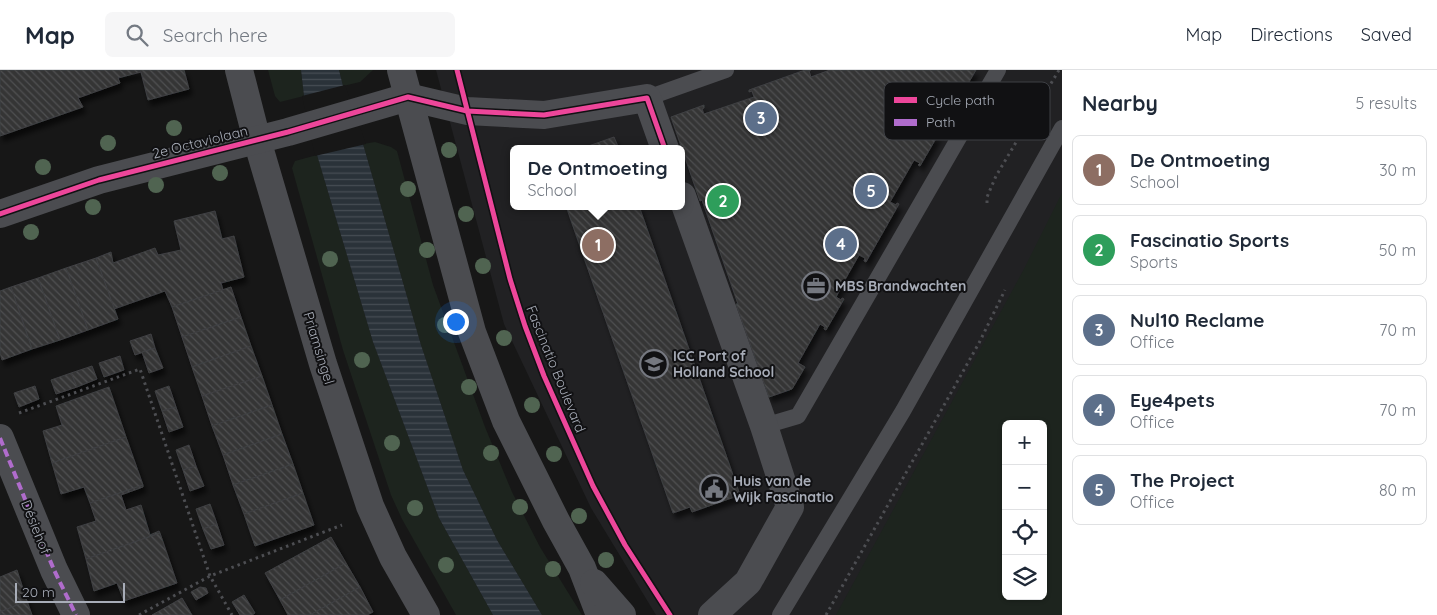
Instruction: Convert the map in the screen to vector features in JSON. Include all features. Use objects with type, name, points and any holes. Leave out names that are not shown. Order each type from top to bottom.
[{"type":"street","name":"Priamsingel","points":[[239,70],[257,140],[323,364],[373,513],[426,615]]},
{"type":"street","points":[[402,70],[478,351],[506,421],[556,521],[582,568],[600,615]]},
{"type":"street","name":"2e Octaviolaan","points":[[0,214],[98,180],[288,132],[408,97]]},
{"type":"street","points":[[408,97],[467,111],[544,115],[647,98],[664,145]]},
{"type":"street","points":[[685,204],[764,426],[790,507],[748,582],[712,615]]},
{"type":"street","name":"Désiehof","points":[[0,438],[54,570],[76,615]]},
{"type":"street","points":[[582,568],[622,615]]},
{"type":"lane","points":[[647,98],[726,70]]},
{"type":"lane","points":[[991,82],[998,70]]},
{"type":"lane","points":[[780,615],[903,411],[1062,128]]},
{"type":"lane","points":[[764,426],[798,416],[958,140]]},
{"type":"path","points":[[826,615],[979,343],[1008,284]]},
{"type":"path","points":[[19,413],[140,369],[210,576],[232,615]]},
{"type":"path","points":[[140,615],[210,576],[373,513]]},
{"type":"shaded area","points":[[268,70],[301,70],[304,96],[280,102],[275,96]]},
{"type":"shaded area","points":[[301,70],[339,70],[363,144],[421,345],[463,470],[497,540],[542,615],[493,615],[439,518],[373,342],[317,155],[304,96]]},
{"type":"shaded area","points":[[339,70],[373,70],[360,82],[343,86]]},
{"type":"shaded area","points":[[436,70],[1062,70],[1062,615],[656,615],[591,508],[504,324]]},
{"type":"shaded area","points":[[375,142],[397,151],[433,285],[485,427],[512,492],[540,547],[582,615],[542,615],[497,540],[463,470],[421,345],[363,144]]},
{"type":"shaded area","points":[[317,155],[373,342],[439,518],[493,615],[456,615],[402,519],[391,495],[343,350],[292,168],[295,161]]},
{"type":"shaded area","points":[[1062,193],[1062,615],[836,615],[1024,269]]},
{"type":"pier","points":[[345,85],[366,144],[315,156],[302,96]]},
{"type":"building","points":[[0,70],[184,70],[189,89],[148,100],[141,72],[118,78],[120,83],[78,98],[83,107],[0,136]]},
{"type":"building","points":[[805,70],[811,70],[809,71],[811,77],[830,70],[976,70],[969,82],[884,82],[884,140],[935,140],[920,166],[918,165],[920,163],[914,160],[890,202],[896,205],[897,203],[899,204],[866,262],[864,261],[865,258],[859,255],[836,297],[841,300],[842,298],[844,299],[826,330],[820,324],[798,363],[805,367],[792,389],[769,397],[702,200],[700,201],[685,158],[685,145],[681,145],[671,117],[704,105],[702,109],[704,114],[754,97],[752,91],[749,92],[749,90]]},
{"type":"building","points":[[614,137],[617,145],[591,145]]},
{"type":"building","points":[[567,210],[640,210],[740,495],[692,512],[690,507],[673,513]]},
{"type":"building","points":[[215,211],[222,239],[234,236],[244,277],[221,283],[223,290],[172,307],[165,291],[114,309],[96,258],[111,252],[113,263],[155,248],[158,255],[181,250],[174,221]]},
{"type":"building","points":[[96,258],[118,319],[88,330],[66,268]]},
{"type":"building","points":[[66,268],[88,330],[60,340],[38,278]]},
{"type":"building","points":[[38,278],[60,340],[32,349],[11,287]]},
{"type":"building","points":[[11,287],[32,349],[2,360],[0,353],[0,291]]},
{"type":"building","points":[[231,287],[241,317],[182,337],[172,307]]},
{"type":"building","points":[[241,317],[251,346],[192,367],[182,337]]},
{"type":"building","points":[[151,334],[155,348],[135,355],[130,341]]},
{"type":"building","points":[[251,346],[262,376],[202,396],[192,367]]},
{"type":"building","points":[[155,348],[163,368],[149,373],[142,352]]},
{"type":"building","points":[[120,356],[124,370],[104,377],[99,363]]},
{"type":"building","points":[[92,366],[97,379],[77,387],[71,373]]},
{"type":"building","points":[[71,373],[77,387],[56,394],[51,380]]},
{"type":"building","points":[[262,376],[272,405],[212,426],[202,396]]},
{"type":"building","points":[[35,386],[39,399],[19,407],[14,393]]},
{"type":"building","points":[[169,386],[176,407],[162,411],[155,391]]},
{"type":"building","points":[[109,387],[126,437],[52,463],[43,431],[62,425],[56,406]]},
{"type":"building","points":[[272,405],[282,434],[223,455],[212,426]]},
{"type":"building","points":[[176,407],[183,427],[169,432],[162,411]]},
{"type":"building","points":[[282,434],[293,464],[233,485],[223,455]]},
{"type":"building","points":[[126,437],[143,485],[90,503],[84,487],[61,494],[52,463]]},
{"type":"building","points":[[189,445],[196,466],[183,470],[176,450]]},
{"type":"building","points":[[293,464],[303,493],[244,514],[233,485]]},
{"type":"building","points":[[196,466],[204,486],[190,491],[183,470]]},
{"type":"building","points":[[143,485],[143,487],[121,495],[126,510],[141,505],[150,535],[159,531],[160,533],[86,559],[77,527],[96,521],[90,503]]},
{"type":"building","points":[[303,493],[314,525],[255,546],[244,514]]},
{"type":"building","points":[[210,504],[217,524],[203,529],[196,509]]},
{"type":"building","points":[[217,524],[224,545],[211,549],[203,529]]},
{"type":"building","points":[[160,533],[177,583],[124,601],[117,583],[94,591],[86,559]]},
{"type":"building","points":[[331,537],[346,563],[280,600],[265,573]]},
{"type":"building","points":[[346,563],[360,587],[310,615],[288,615],[280,600]]},
{"type":"building","points":[[17,570],[27,601],[0,612],[0,577]]},
{"type":"building","points":[[200,587],[206,588],[208,593],[196,600],[191,592]]},
{"type":"building","points":[[360,587],[373,612],[367,615],[310,615]]},
{"type":"building","points":[[244,595],[255,613],[252,615],[240,615],[232,602]]},
{"type":"building","points":[[182,598],[192,615],[152,615],[161,610]]},
{"type":"building","points":[[27,601],[32,615],[0,615],[0,612]]},
{"type":"marked path","points":[[0,438],[54,570],[76,615]]},
{"type":"cycle path","name":"Fascinatio Boulevard","points":[[457,70],[510,279],[544,376],[593,486],[625,545],[670,615]]},
{"type":"cycle path","points":[[0,214],[99,180],[288,132],[408,97],[467,111],[544,115],[647,98],[664,145]]},
{"type":"place","name":"Nul10 Reclame","points":[[761,118]]},
{"type":"place","name":"The Project","points":[[871,191]]},
{"type":"place","name":"Fascinatio Sports","points":[[723,201]]},
{"type":"place","name":"Eye4pets","points":[[841,244]]},
{"type":"place","name":"De Ontmoeting","points":[[598,245]]},
{"type":"place","name":"MBS Brandwachten","points":[[816,286]]},
{"type":"place","name":"ICC Port of Holland School","points":[[654,364]]},
{"type":"place","name":"Huis van de Wijk Fascinatio","points":[[714,489]]}]
